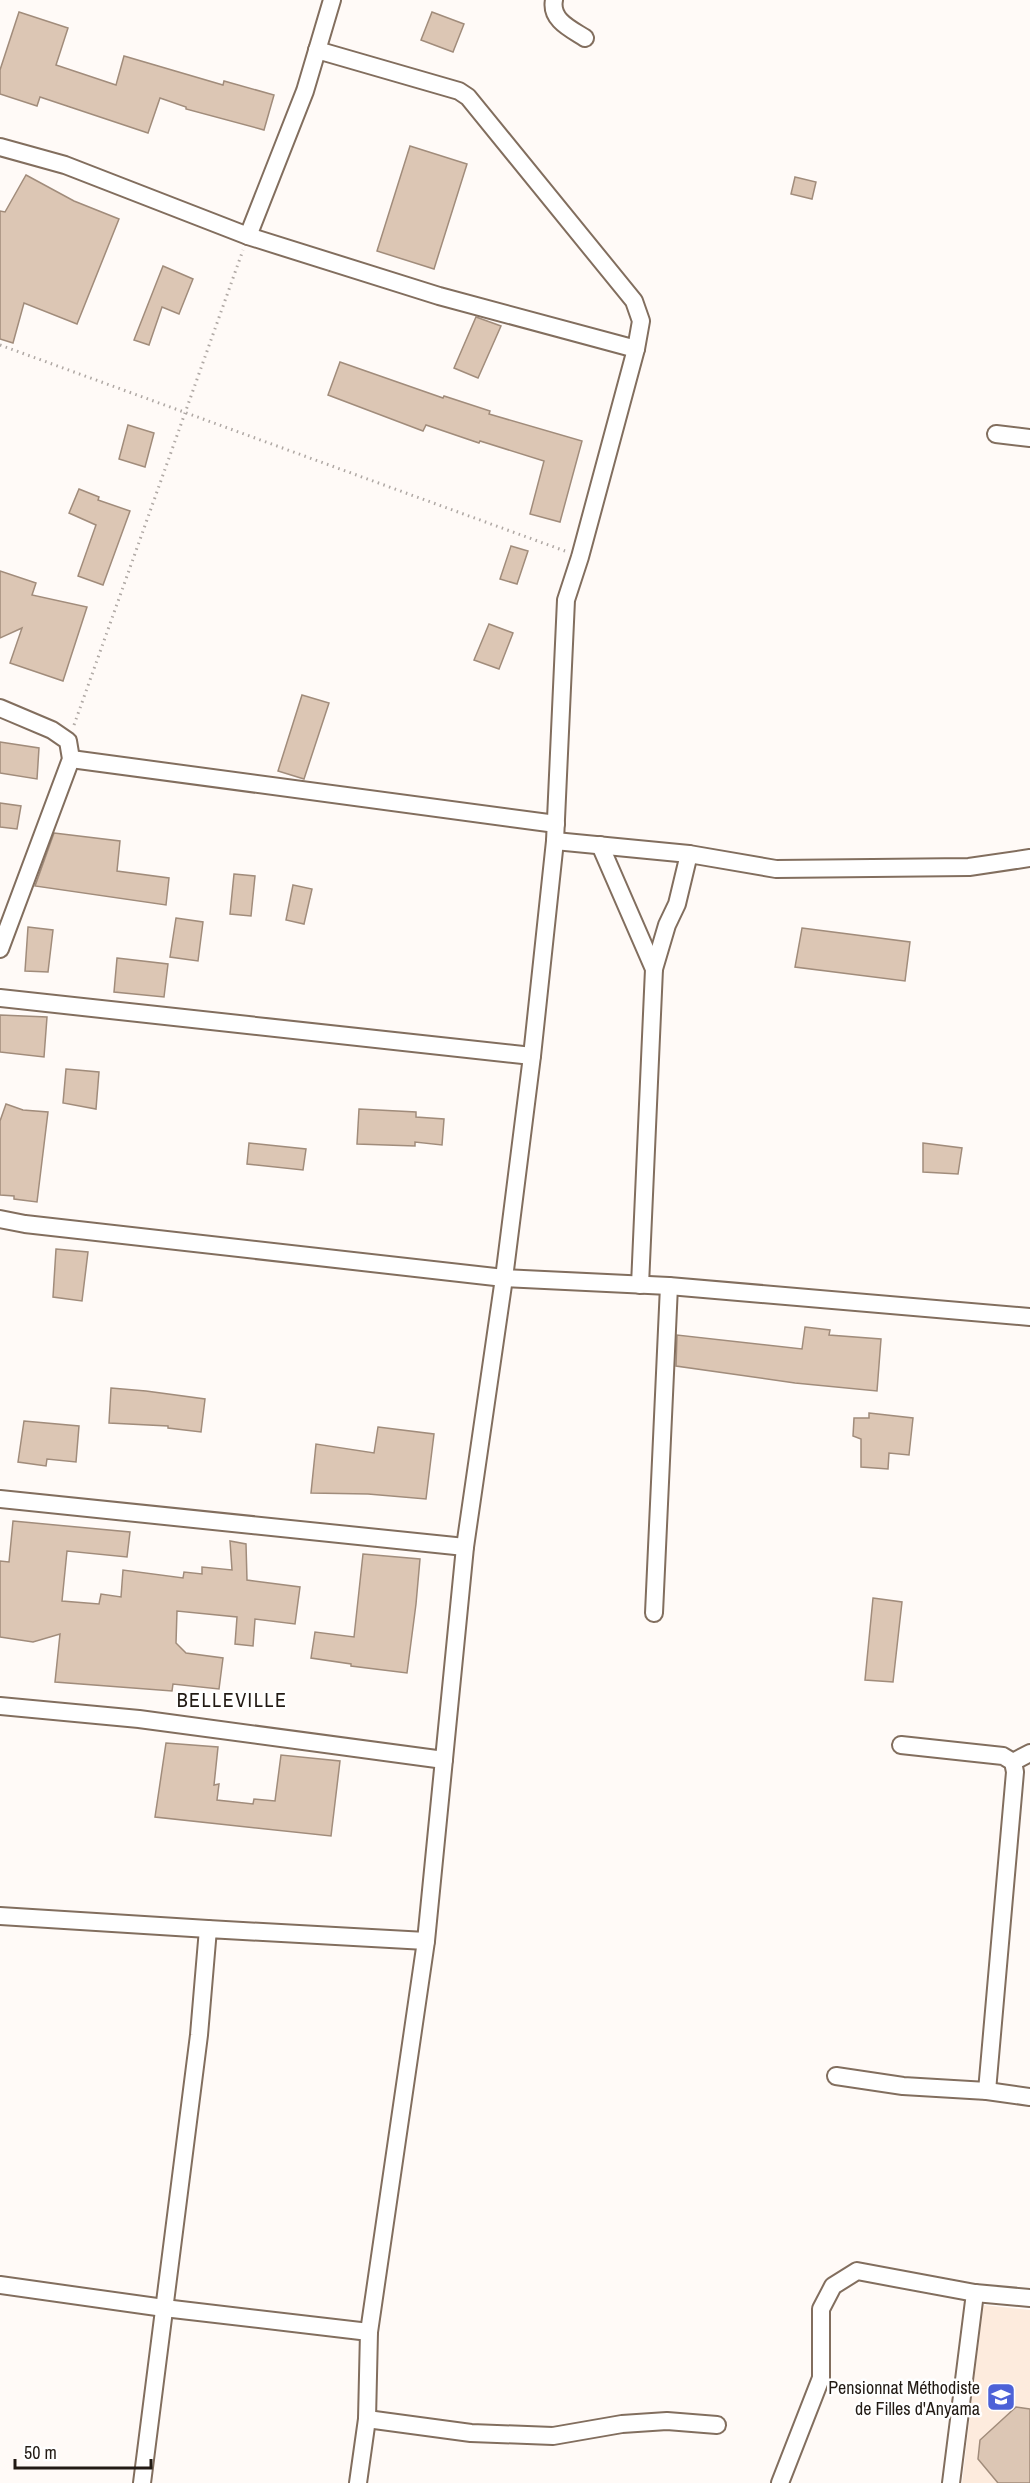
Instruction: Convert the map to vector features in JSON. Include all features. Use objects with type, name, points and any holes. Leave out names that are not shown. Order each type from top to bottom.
[{"type":"street","points":[[248,236],[305,91],[332,0]]},
{"type":"street","points":[[554,0],[552,7],[558,20],[585,38]]},
{"type":"street","points":[[317,50],[459,91],[468,97],[633,301],[641,321],[636,349],[580,557],[566,600],[555,832],[532,1056],[504,1278],[465,1547],[426,1941],[369,2332],[367,2419],[358,2483]]},
{"type":"street","points":[[0,147],[65,165],[248,236],[439,296],[636,349]]},
{"type":"street","points":[[996,435],[1030,438]]},
{"type":"street","points":[[0,708],[52,730],[68,741],[70,759],[0,949]]},
{"type":"street","points":[[70,759],[555,832],[600,845],[688,854],[776,869],[969,867],[1030,858]]},
{"type":"street","points":[[600,845],[654,969]]},
{"type":"street","points":[[640,1285],[654,969],[667,925],[677,904],[688,854]]},
{"type":"street","points":[[0,998],[532,1056]]},
{"type":"street","points":[[0,1219],[25,1224],[504,1278],[669,1286],[1030,1317]]},
{"type":"street","points":[[654,1613],[669,1286]]},
{"type":"street","points":[[0,1499],[465,1547]]},
{"type":"street","points":[[0,1706],[139,1719],[444,1760]]},
{"type":"street","points":[[901,1745],[1003,1756],[1014,1762]]},
{"type":"street","points":[[1014,1762],[1030,1753]]},
{"type":"street","points":[[987,2091],[1015,1773],[1014,1762]]},
{"type":"street","points":[[0,1916],[426,1941]]},
{"type":"street","points":[[142,2483],[200,2036],[208,1929]]},
{"type":"street","points":[[836,2076],[903,2086],[987,2091],[1030,2097]]},
{"type":"street","points":[[780,2483],[821,2378],[821,2309],[833,2286],[857,2271],[975,2293],[1030,2298]]},
{"type":"street","points":[[0,2285],[164,2308],[369,2332]]},
{"type":"street","points":[[951,2483],[975,2293]]},
{"type":"street","points":[[367,2419],[471,2433],[553,2436],[622,2424],[667,2421],[717,2425]]},
{"type":"path","points":[[68,741],[248,236]]},
{"type":"path","points":[[0,345],[186,411],[580,557]]},
{"type":"shaded area","name":"Pensionnat Méthodiste de Filles d'Anyama","points":[[983,2305],[1030,2310],[1030,2483],[962,2483]]},
{"type":"building","points":[[19,12],[68,28],[56,65],[116,85],[124,56],[223,85],[224,81],[274,95],[264,130],[186,109],[186,107],[160,98],[148,133],[40,97],[37,106],[0,94],[0,70]]},
{"type":"building","points":[[432,12],[464,24],[453,52],[421,40]]},
{"type":"building","points":[[410,146],[467,164],[434,269],[377,251]]},
{"type":"building","points":[[26,175],[74,201],[119,219],[77,324],[24,303],[13,343],[0,339],[0,211],[5,212]]},
{"type":"building","points":[[795,177],[816,182],[812,199],[791,194]]},
{"type":"building","points":[[163,266],[193,279],[179,314],[162,307],[149,345],[134,340]]},
{"type":"building","points":[[476,317],[501,326],[478,378],[454,368]]},
{"type":"building","points":[[340,362],[443,398],[444,396],[490,411],[489,414],[582,441],[560,522],[530,514],[544,461],[426,425],[423,431],[328,395]]},
{"type":"building","points":[[128,425],[154,433],[145,467],[119,459]]},
{"type":"building","points":[[79,489],[99,497],[98,500],[130,511],[103,585],[78,576],[96,525],[69,513]]},
{"type":"building","points":[[511,546],[528,551],[517,584],[500,579]]},
{"type":"building","points":[[0,571],[36,583],[32,595],[87,607],[63,681],[10,663],[22,628],[0,638]]},
{"type":"building","points":[[489,624],[513,633],[499,669],[474,660]]},
{"type":"building","points":[[302,695],[329,703],[304,779],[278,771]]},
{"type":"building","points":[[0,742],[39,748],[37,779],[0,773]]},
{"type":"building","points":[[0,803],[21,806],[17,829],[0,827]]},
{"type":"building","points":[[54,833],[120,841],[117,871],[169,878],[166,905],[35,886]]},
{"type":"building","points":[[234,874],[255,876],[251,916],[230,914]]},
{"type":"building","points":[[293,885],[312,889],[304,924],[286,920]]},
{"type":"building","points":[[176,918],[203,922],[198,961],[170,957]]},
{"type":"building","points":[[28,927],[53,930],[48,972],[25,971]]},
{"type":"building","points":[[802,928],[910,942],[905,981],[795,967]]},
{"type":"building","points":[[117,958],[168,964],[164,997],[114,992]]},
{"type":"building","points":[[0,1015],[47,1017],[44,1057],[0,1052]]},
{"type":"building","points":[[66,1069],[99,1072],[96,1109],[63,1103]]},
{"type":"building","points":[[6,1104],[23,1110],[48,1112],[37,1202],[0,1195],[0,1121]]},
{"type":"building","points":[[359,1109],[416,1112],[416,1117],[444,1119],[442,1145],[415,1142],[415,1146],[357,1144]]},
{"type":"building","points":[[249,1143],[306,1149],[303,1170],[247,1164]]},
{"type":"building","points":[[923,1143],[962,1148],[958,1174],[923,1172]]},
{"type":"building","points":[[56,1249],[88,1252],[82,1301],[53,1297]]},
{"type":"building","points":[[805,1327],[830,1330],[829,1335],[881,1339],[877,1391],[795,1383],[676,1366],[677,1335],[802,1349]]},
{"type":"building","points":[[111,1388],[205,1399],[201,1432],[168,1428],[168,1426],[109,1423]]},
{"type":"building","points":[[869,1413],[913,1418],[909,1455],[889,1453],[888,1469],[861,1467],[861,1439],[853,1436],[854,1418],[869,1418]]},
{"type":"building","points":[[24,1421],[79,1426],[76,1462],[47,1459],[46,1466],[18,1462]]},
{"type":"building","points":[[378,1427],[434,1434],[426,1499],[368,1494],[311,1493],[316,1444],[374,1453]]},
{"type":"building","points":[[13,1521],[130,1532],[127,1557],[67,1551],[62,1601],[99,1604],[101,1594],[121,1597],[123,1570],[183,1578],[184,1572],[202,1574],[202,1567],[232,1570],[230,1541],[246,1544],[247,1580],[300,1587],[295,1624],[255,1619],[253,1646],[235,1644],[237,1617],[177,1611],[176,1643],[186,1653],[223,1658],[219,1689],[173,1684],[172,1691],[55,1682],[60,1634],[33,1642],[0,1637],[0,1561],[9,1562]]},
{"type":"building","points":[[363,1554],[420,1559],[407,1673],[311,1658],[315,1632],[354,1637]]},
{"type":"building","points":[[873,1598],[902,1602],[893,1682],[865,1680]]},
{"type":"building","points":[[166,1743],[218,1747],[214,1785],[219,1784],[217,1800],[253,1804],[254,1799],[275,1801],[281,1755],[340,1761],[331,1836],[155,1817]]},
{"type":"building","points":[[1016,2407],[1030,2409],[1030,2483],[998,2483],[978,2459],[980,2440]]},
{"type":"place","name":"Pensionnat Méthodiste de Filles d'Anyama","points":[[1001,2397]]},
{"type":"district","name":"BELLEVILLE","points":[[232,1699]]}]
